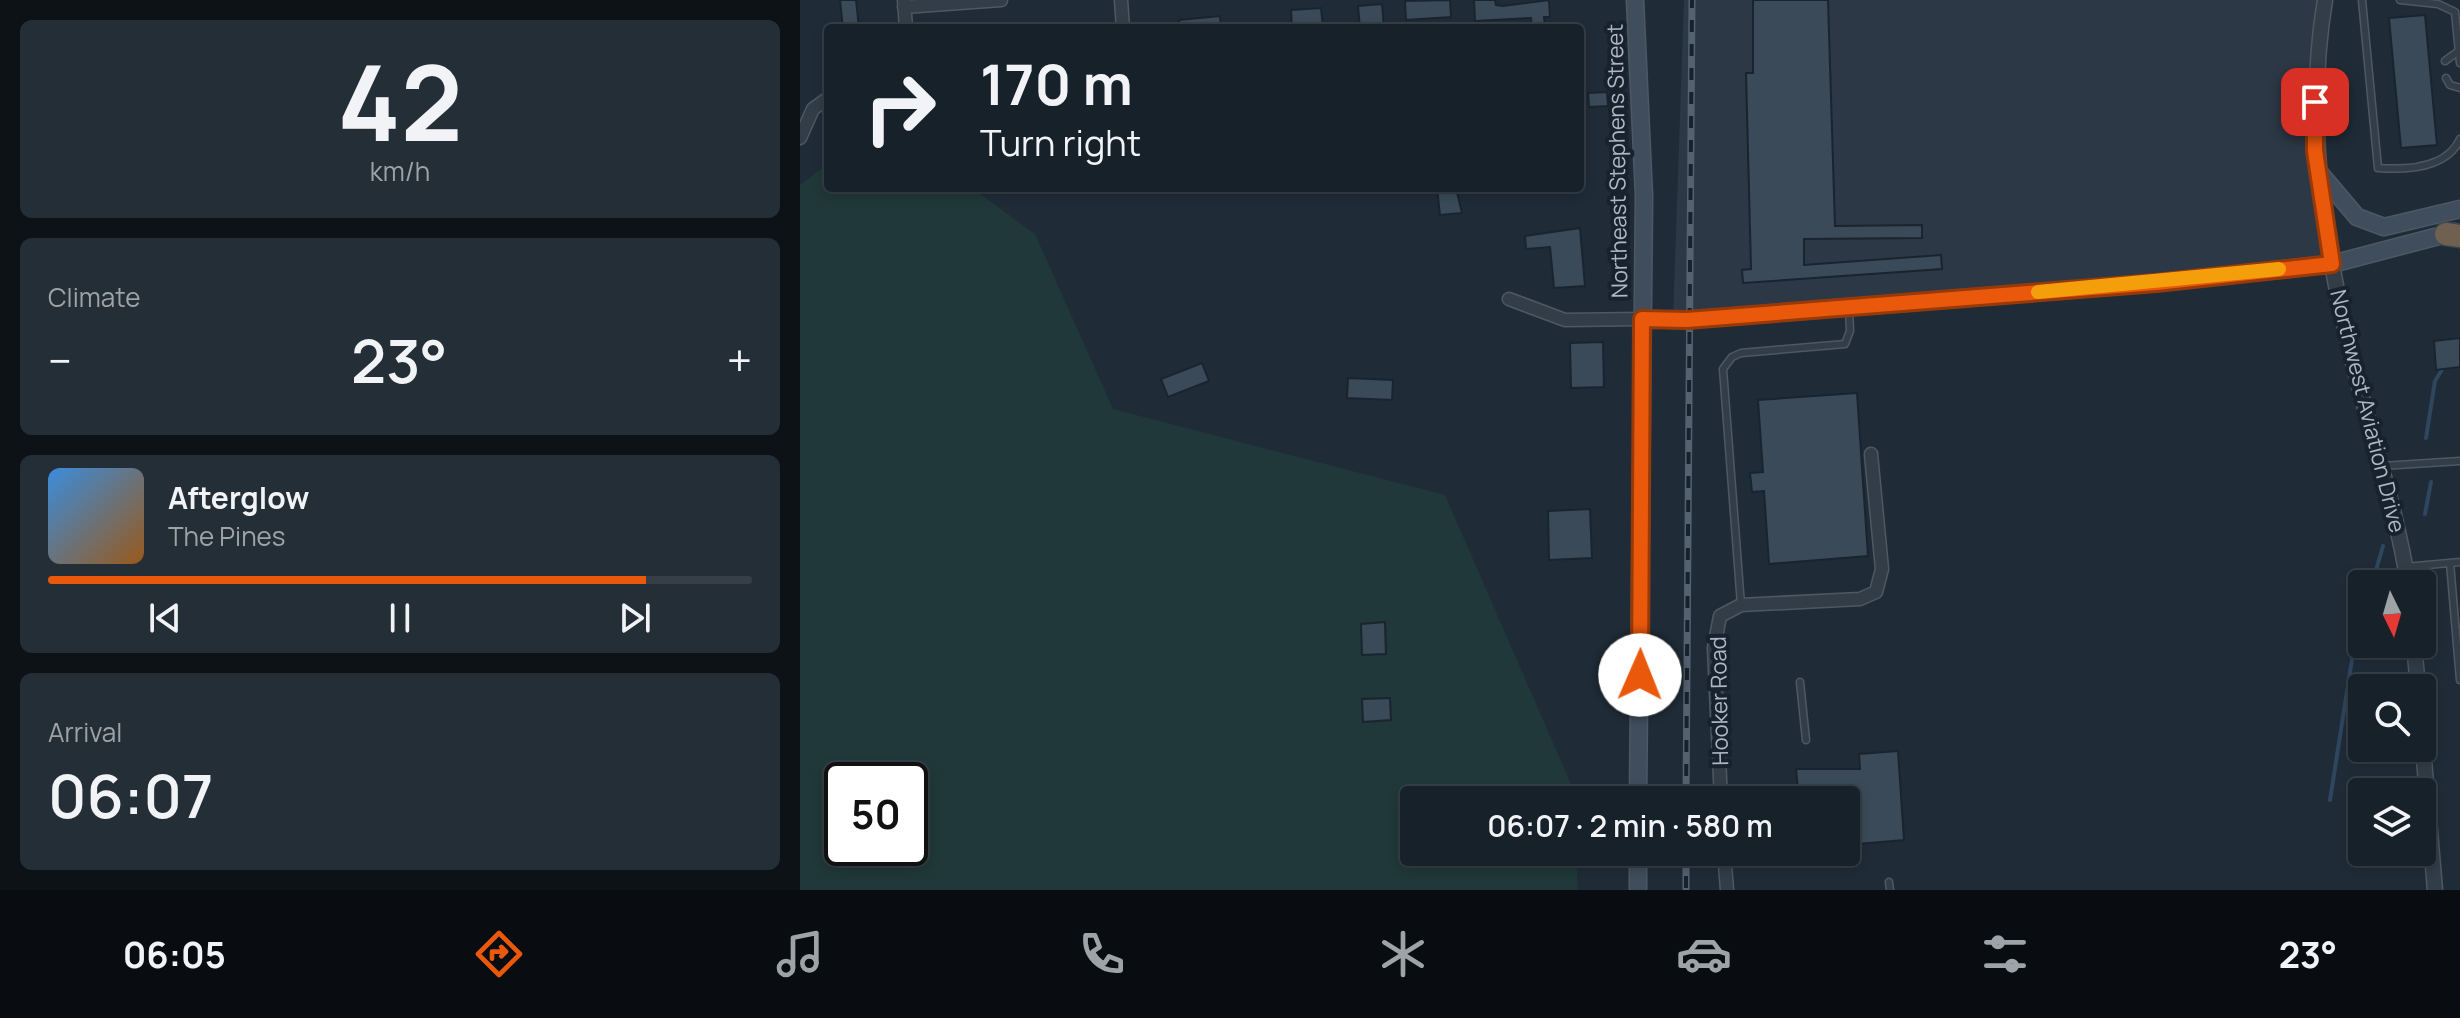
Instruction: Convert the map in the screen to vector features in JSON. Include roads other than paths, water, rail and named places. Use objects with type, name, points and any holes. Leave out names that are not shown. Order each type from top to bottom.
[{"type":"main road","name":"Northeast Stephens Street","points":[[1635,0],[1644,196],[1638,786]]},
{"type":"main road","points":[[2318,171],[2357,217],[2384,227],[2460,209]]},
{"type":"main road","points":[[1642,319],[1687,320],[2156,283],[2332,264],[2455,233]]},
{"type":"main road","points":[[1638,866],[1638,890]]},
{"type":"street","points":[[906,24],[904,4],[1001,0]]},
{"type":"street","points":[[1121,0],[1123,24]]},
{"type":"street","name":"Northwest Aviation Drive","points":[[2325,0],[2315,81],[2318,171],[2332,264],[2406,570]]},
{"type":"street","points":[[800,138],[813,109],[824,101]]},
{"type":"street","points":[[1509,299],[1565,320],[1642,319]]},
{"type":"street","name":"Hooker Road","points":[[1720,786],[1714,648],[1720,616],[1741,605],[1860,599],[1876,592],[1882,569],[1871,454]]},
{"type":"street","points":[[2424,762],[2435,890]]},
{"type":"street","points":[[1725,866],[1727,890]]},
{"type":"lane","points":[[2362,0],[2378,168],[2414,167],[2440,160],[2456,147],[2460,139]]},
{"type":"lane","points":[[2400,0],[2423,1],[2457,11],[2460,63]]},
{"type":"lane","points":[[2445,61],[2459,50]]},
{"type":"lane","points":[[2446,78],[2450,85],[2460,88]]},
{"type":"lane","points":[[1741,605],[1723,369],[1732,357],[1741,353],[1845,344],[1850,331],[1849,307]]},
{"type":"lane","points":[[2382,466],[2460,461]]},
{"type":"lane","points":[[2405,567],[2460,562]]},
{"type":"lane","points":[[2450,563],[2460,680]]},
{"type":"lane","points":[[1800,682],[1806,740]]},
{"type":"lane","points":[[1889,882],[1890,890]]},
{"type":"waterway","points":[[2426,438],[2435,381],[2443,368]]},
{"type":"waterway","points":[[2425,514],[2431,482]]},
{"type":"waterway","points":[[2376,570],[2383,546]]},
{"type":"waterway","points":[[2330,800],[2352,658]]},
{"type":"railway","points":[[1686,786],[1692,0]]},
{"type":"railway","points":[[1686,866],[1686,890]]}]
